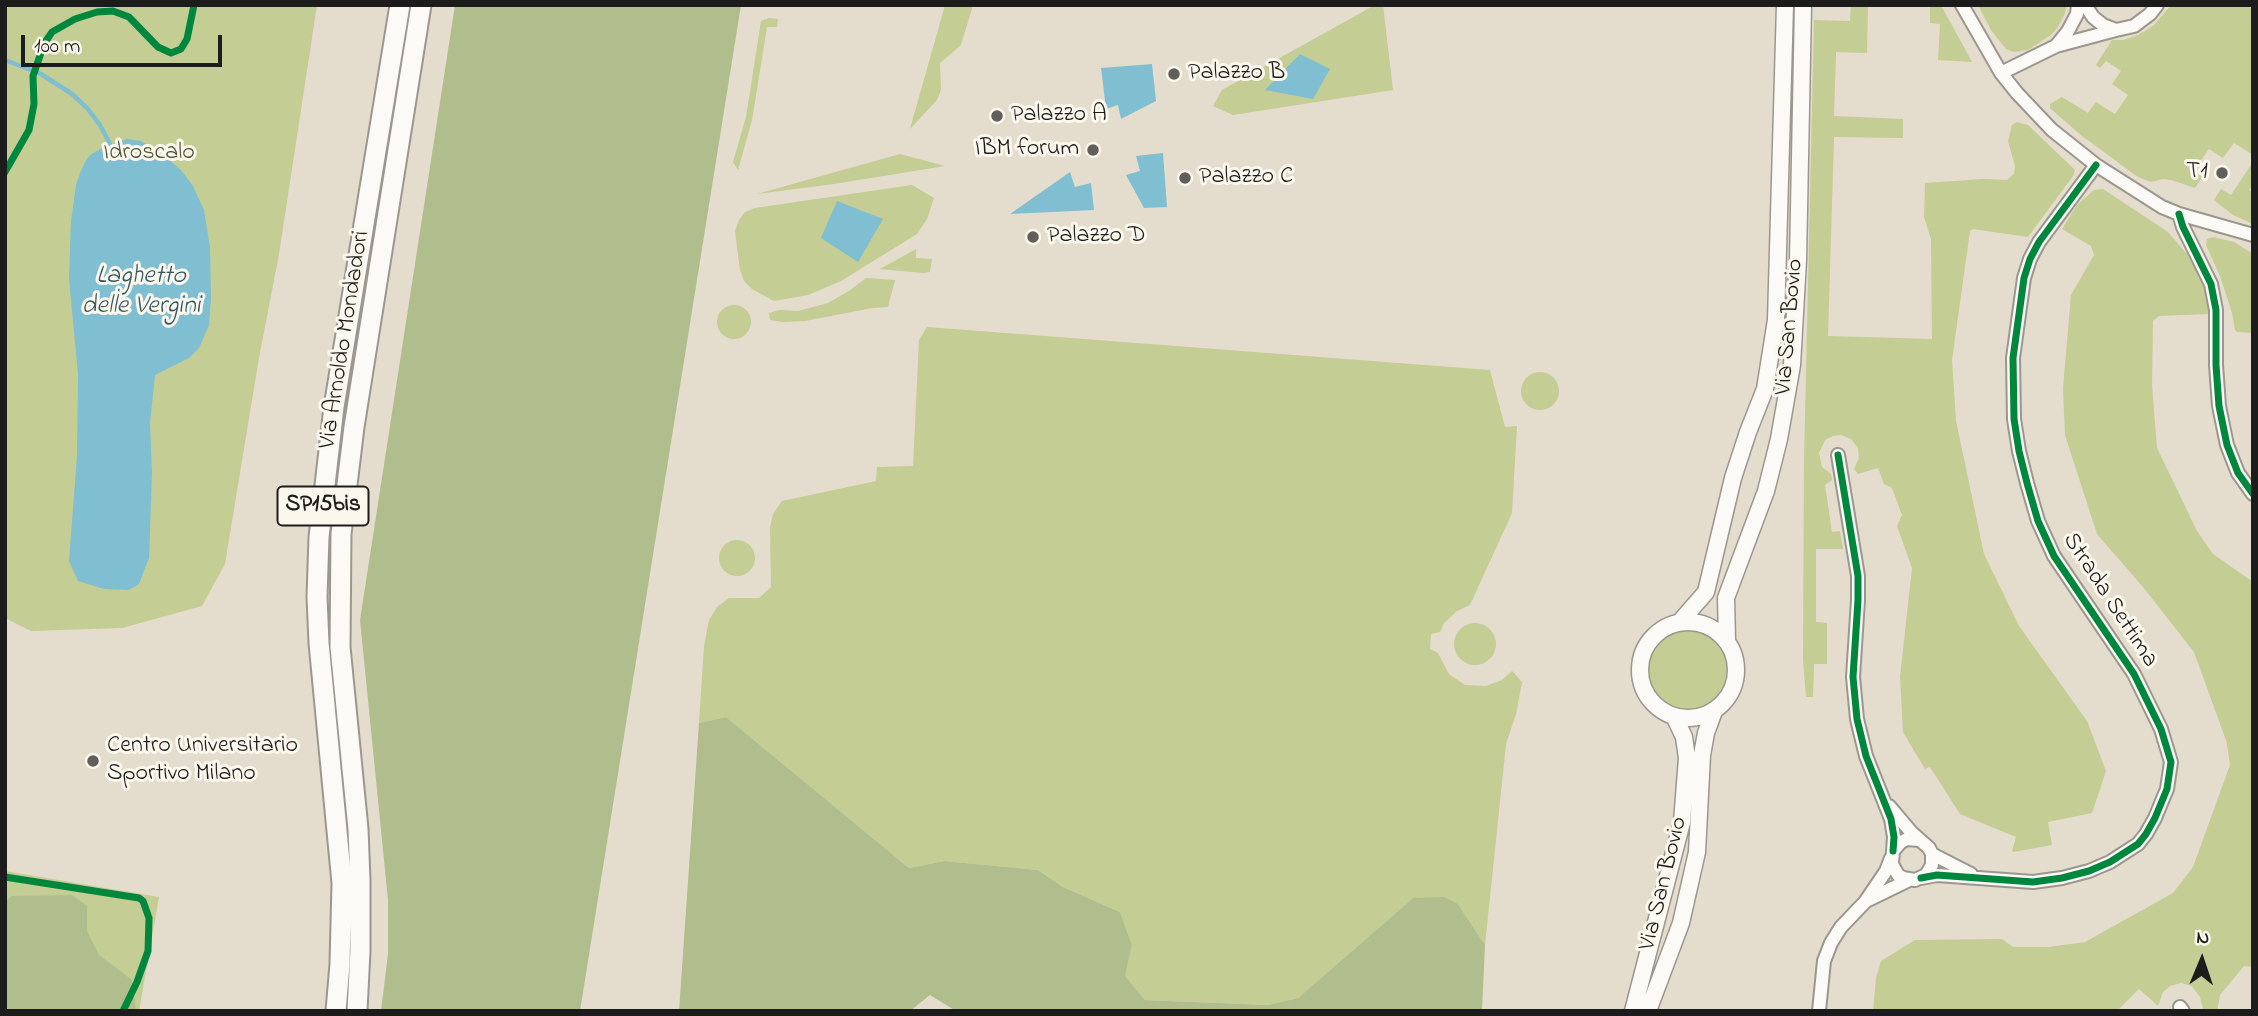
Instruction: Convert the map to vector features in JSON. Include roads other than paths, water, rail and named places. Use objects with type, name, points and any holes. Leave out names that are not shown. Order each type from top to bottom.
[{"type":"highway","name":"Via Arnoldo Mondadori","points":[[335,1011],[340,964],[342,883],[320,671],[317,597],[319,537],[334,407],[400,5]]},
{"type":"highway","name":"Via Arnoldo Mondadori","points":[[356,1011],[360,951],[360,880],[358,829],[340,647],[341,534],[352,439],[421,5]]},
{"type":"main road","name":"Via San Bovio","points":[[1633,1011],[1682,822],[1687,758],[1684,737],[1674,716],[1651,701],[1644,689],[1641,661],[1648,643],[1660,631],[1679,623],[1706,592],[1733,478],[1765,389],[1776,320],[1785,5]]},
{"type":"main road","name":"Via San Bovio","points":[[1648,1011],[1681,923],[1697,852],[1702,755],[1706,733],[1714,711],[1730,695],[1736,679],[1735,656],[1727,640],[1726,598],[1766,491],[1779,439],[1792,365],[1798,260],[1803,5]]},
{"type":"main road","points":[[1679,623],[1709,626],[1727,640]]},
{"type":"main road","points":[[1674,716],[1702,717],[1714,711]]},
{"type":"street","points":[[1962,5],[2001,73],[2017,93],[2052,130],[2096,165],[2147,198],[2179,214],[2253,235]]},
{"type":"street","points":[[2056,46],[2068,31],[2077,14],[2078,5]]},
{"type":"street","points":[[2085,5],[2093,17],[2116,30]]},
{"type":"street","points":[[2001,73],[2056,46],[2134,26],[2157,5]]},
{"type":"street","name":"Strada Settima","points":[[1865,902],[1915,879],[1937,875],[2033,882],[2089,871],[2126,852],[2147,834],[2163,803],[2171,774],[2169,750],[2134,674],[2054,556],[2038,520],[2019,451],[2014,419],[2012,358],[2024,278],[2030,259],[2039,242],[2096,165]]},
{"type":"street","points":[[2179,214],[2211,284],[2216,310],[2219,406],[2227,445],[2238,473],[2253,494]]},
{"type":"street","name":"Strada Settima","points":[[1819,1011],[1824,961],[1831,943],[1841,927],[1865,902],[1886,871],[1892,855],[1894,836],[1886,803],[1866,756],[1857,719],[1853,677],[1858,576],[1838,455]]},
{"type":"street","name":"Strada Settima","points":[[1886,803],[1919,840],[1925,843],[1932,854],[1974,876]]},
{"type":"street","points":[[1919,840],[1907,839],[1901,842],[1892,855],[1892,864],[1898,875],[1915,879],[1932,865],[1932,854]]},
{"type":"water","points":[[1300,54],[1330,69],[1313,99],[1265,90]]},
{"type":"water","points":[[1152,64],[1156,101],[1121,119],[1118,105],[1106,109],[1101,68]]},
{"type":"water","name":"Laghetto delle Vergini","points":[[127,139],[141,141],[161,153],[181,170],[193,186],[204,210],[210,248],[211,298],[209,325],[199,348],[189,358],[155,375],[150,423],[152,473],[149,558],[139,584],[129,590],[104,589],[78,581],[69,561],[77,456],[78,374],[69,279],[71,221],[76,185],[85,162],[100,149]]},
{"type":"water","points":[[1163,153],[1167,207],[1144,208],[1126,175],[1140,171],[1136,156]]},
{"type":"water","points":[[1070,172],[1075,187],[1091,183],[1094,210],[1010,214]]},
{"type":"water","points":[[837,201],[883,219],[858,262],[821,238]]},
{"type":"waterway","points":[[5,60],[41,74],[72,94],[100,125],[110,144]]},
{"type":"place","name":"Palazzo B","points":[[1174,74]]},
{"type":"place","name":"Palazzo A","points":[[997,116]]},
{"type":"place","name":"IBM forum","points":[[1093,150]]},
{"type":"place","name":"T1","points":[[2222,173]]},
{"type":"place","name":"Palazzo C","points":[[1185,178]]},
{"type":"place","name":"Palazzo D","points":[[1033,237]]},
{"type":"place","name":"Centro Universitario Sportivo Milano","points":[[93,761]]},
{"type":"park label","name":"Idroscalo","points":[[149,154]]}]
